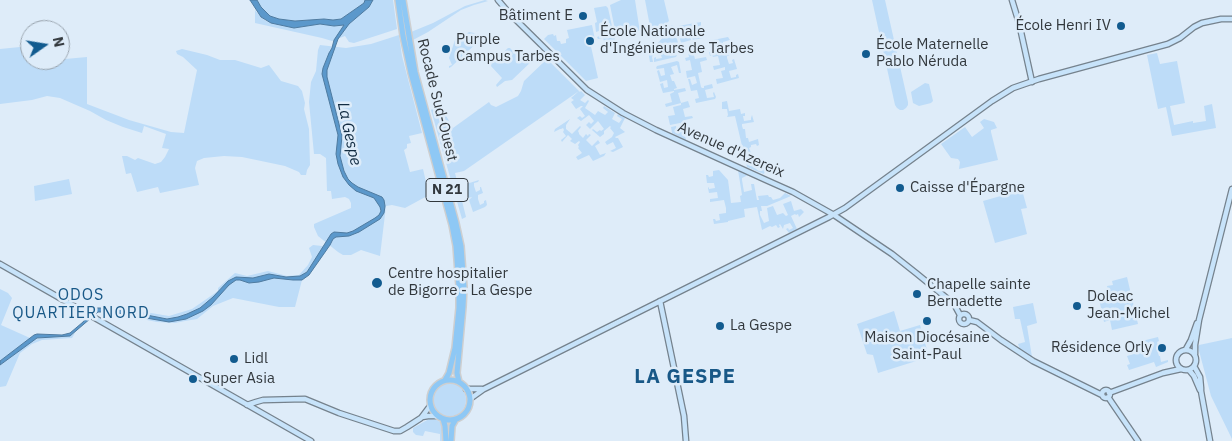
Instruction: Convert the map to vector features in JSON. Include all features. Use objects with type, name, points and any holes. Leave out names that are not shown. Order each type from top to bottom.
[{"type":"main road","name":"Rocade Sud-Ouest","points":[[398,0],[411,73],[452,224],[456,246],[459,308],[455,348],[449,373],[445,380]]},
{"type":"main road","name":"Rocade Sud-Ouest","points":[[403,0],[415,72],[461,246],[464,307],[457,374],[459,382]]},
{"type":"main road","name":"Avenue d'Azereix","points":[[498,0],[579,83],[602,100],[656,130],[793,192],[834,214],[916,273],[954,304],[960,315],[966,314],[968,320],[977,322],[1033,361],[1102,395],[1102,392],[1107,390],[1109,395]]},
{"type":"main road","points":[[1012,0],[1032,82]]},
{"type":"main road","points":[[470,399],[484,389],[834,214],[1016,86],[1168,44],[1202,23],[1232,19]]},
{"type":"main road","points":[[1189,370],[1194,366],[1196,360],[1198,320],[1232,189]]},
{"type":"main road","points":[[0,264],[311,441]]},
{"type":"main road","points":[[660,301],[684,413],[686,441]]},
{"type":"main road","points":[[1186,349],[1198,320]]},
{"type":"main road","points":[[1138,441],[1109,395],[1173,367],[1180,351],[1186,349],[1195,354]]},
{"type":"main road","points":[[1176,363],[1181,369]]},
{"type":"main road","points":[[1194,366],[1200,377],[1202,388],[1200,391]]},
{"type":"main road","points":[[1163,373],[1181,369],[1189,370],[1194,376],[1200,391],[1210,441]]},
{"type":"main road","points":[[420,418],[428,416],[440,418],[447,420],[462,416],[469,406],[470,399],[466,389],[459,382],[455,380],[440,382],[432,389],[429,400],[433,412],[440,418],[445,426],[446,441]]},
{"type":"main road","points":[[466,389],[484,389]]},
{"type":"main road","points":[[248,405],[263,400],[305,400],[394,431],[404,430],[420,418],[430,406]]},
{"type":"main road","points":[[452,439],[452,426],[456,419]]},
{"type":"shaded area","points":[[257,0],[365,0],[364,3],[341,19],[295,21],[270,16]]},
{"type":"shaded area","points":[[373,0],[393,0],[397,29],[354,43],[349,42],[345,36],[332,41],[255,23],[255,10],[266,21],[294,28],[320,24],[348,25]]},
{"type":"shaded area","points":[[485,0],[488,1],[461,10],[413,40],[411,32],[465,6]]},
{"type":"shaded area","points":[[621,0],[635,0],[639,26],[642,26],[643,30],[616,35],[610,5]]},
{"type":"shaded area","points":[[645,0],[664,0],[669,21],[652,37]]},
{"type":"shaded area","points":[[872,0],[885,0],[908,102],[908,105],[903,110],[900,110],[895,105]]},
{"type":"shaded area","points":[[606,6],[615,40],[604,41],[603,38],[598,39],[597,37],[600,36],[599,31],[596,32],[595,23],[597,22],[594,8]]},
{"type":"shaded area","points":[[701,22],[703,38],[693,40],[691,35],[699,36],[698,30],[694,30],[689,32],[691,40],[681,43],[678,31],[681,30],[682,35],[686,33],[685,27],[678,29],[678,26]]},
{"type":"shaded area","points":[[592,25],[595,40],[590,42],[598,78],[586,81],[544,39],[548,35],[553,34],[554,36],[556,35],[557,41],[560,41],[561,44],[566,43],[566,39],[569,38],[567,30]]},
{"type":"shaded area","points":[[672,25],[678,43],[668,46],[670,56],[677,55],[676,57],[654,62],[656,57],[656,59],[662,58],[659,50],[652,57],[653,62],[650,62],[648,51],[656,49],[655,46]]},
{"type":"shaded area","points":[[469,32],[474,33],[481,39],[449,68],[452,65],[449,58],[455,40],[457,37]]},
{"type":"shaded area","points":[[399,35],[402,56],[422,133],[409,136],[411,143],[407,144],[407,148],[404,150],[410,172],[423,169],[429,195],[405,208],[392,205],[386,206],[380,256],[361,250],[351,255],[343,255],[318,236],[314,227],[314,224],[351,208],[349,199],[345,197],[332,199],[331,191],[327,191],[326,158],[320,154],[314,154],[309,102],[311,82],[316,71],[318,50],[320,45],[346,48],[371,44]]},
{"type":"shaded area","points":[[728,37],[730,40],[723,42],[722,45],[725,50],[730,49],[728,43],[731,43],[733,54],[727,56],[727,58],[729,64],[733,63],[732,60],[734,59],[737,69],[729,71],[731,78],[736,77],[738,74],[739,78],[717,84],[716,79],[723,78],[721,71],[725,70],[725,67],[714,70],[713,66],[720,65],[718,56],[710,56],[709,52],[716,51],[713,40]]},
{"type":"shaded area","points":[[699,43],[700,46],[695,47],[696,51],[693,52],[695,59],[706,57],[707,60],[700,62],[702,72],[698,73],[701,87],[704,88],[704,86],[712,84],[713,88],[705,90],[707,98],[714,97],[714,92],[716,97],[715,99],[696,103],[695,99],[699,98],[697,90],[691,91],[688,79],[690,79],[692,85],[697,83],[695,76],[687,78],[686,71],[692,70],[690,60],[686,61],[685,58],[689,57],[687,46]]},
{"type":"shaded area","points":[[20,47],[20,70],[70,70],[70,59],[87,57],[87,104],[129,120],[171,132],[184,133],[197,70],[177,54],[176,51],[182,49],[220,60],[235,60],[261,68],[269,65],[281,81],[298,86],[302,91],[309,129],[310,165],[306,175],[301,175],[299,172],[285,166],[242,157],[204,158],[197,161],[195,168],[199,185],[160,193],[158,187],[137,192],[131,173],[126,174],[122,156],[135,160],[138,158],[155,164],[161,162],[169,149],[162,148],[166,134],[144,126],[142,133],[123,127],[60,98],[47,96],[0,104],[0,49]]},
{"type":"shaded area","points":[[508,48],[522,61],[530,55],[534,59],[512,80],[505,81],[497,87],[496,85],[502,78],[490,65]]},
{"type":"shaded area","points":[[1157,53],[1160,64],[1177,61],[1185,103],[1170,106],[1174,125],[1193,121],[1193,123],[1206,121],[1204,106],[1212,104],[1216,128],[1172,136],[1166,107],[1158,109],[1147,55]]},
{"type":"shaded area","points":[[547,59],[579,91],[464,171],[455,173],[466,217],[462,219],[431,110],[439,103],[453,128],[489,102],[496,107],[518,96],[524,81]]},
{"type":"shaded area","points":[[679,62],[681,73],[679,73],[677,65],[671,67],[674,74],[670,75],[677,88],[674,90],[685,88],[686,91],[678,93],[681,103],[666,107],[665,104],[672,102],[670,94],[674,91],[663,93],[660,84],[663,83],[664,88],[668,87],[667,80],[660,82],[657,71],[659,70],[661,76],[665,75],[664,68],[656,68],[657,66]]},
{"type":"shaded area","points":[[925,83],[929,84],[933,101],[919,106],[913,103],[911,92]]},
{"type":"shaded area","points":[[581,91],[585,95],[580,100],[585,103],[589,101],[585,108],[595,115],[598,111],[605,115],[608,112],[603,108],[604,106],[615,113],[612,119],[619,123],[622,119],[617,116],[618,114],[625,118],[620,128],[625,132],[615,137],[618,138],[623,147],[613,152],[610,151],[616,148],[613,142],[607,145],[605,142],[614,133],[611,127],[604,131],[604,134],[600,137],[592,130],[597,132],[604,129],[598,121],[590,129],[586,125],[594,121],[589,115],[581,121],[577,118],[585,116],[580,109],[583,106],[576,109],[571,102],[574,100],[571,98]]},
{"type":"shaded area","points":[[688,101],[690,107],[683,109],[685,117],[692,116],[693,118],[685,120],[689,130],[684,131],[686,140],[672,133],[671,127],[676,126],[677,132],[682,130],[680,123],[670,125],[668,116],[675,115],[673,107],[681,105],[681,103]]},
{"type":"shaded area","points":[[727,101],[729,111],[740,109],[741,114],[745,113],[745,116],[743,116],[744,121],[751,120],[752,115],[754,122],[742,124],[742,126],[745,129],[746,138],[748,138],[749,142],[758,139],[759,145],[751,145],[749,148],[751,153],[749,154],[753,162],[755,162],[756,169],[762,171],[761,167],[763,166],[764,174],[747,167],[735,116],[727,117],[727,109],[722,109],[722,102]]},
{"type":"shaded area","points":[[570,119],[566,129],[572,134],[580,126],[579,134],[583,138],[586,134],[588,136],[589,134],[591,135],[586,140],[592,146],[598,140],[600,143],[595,146],[600,155],[606,153],[604,156],[593,161],[589,155],[578,160],[576,157],[582,153],[578,148],[580,142],[575,144],[570,141],[572,139],[568,135],[562,142],[561,140],[566,136],[563,128],[554,132],[555,129]]},
{"type":"shaded area","points":[[984,119],[994,122],[997,128],[991,130],[991,132],[998,160],[959,169],[960,162],[958,159],[951,158],[941,144],[965,127],[972,137],[984,128],[980,122]]},
{"type":"shaded area","points":[[719,170],[728,180],[731,203],[741,202],[740,196],[742,195],[738,170],[748,175],[742,178],[744,192],[752,190],[751,184],[754,184],[757,200],[759,200],[758,196],[768,195],[773,200],[780,198],[785,193],[791,196],[767,206],[761,206],[762,211],[760,211],[760,215],[764,223],[769,221],[767,208],[773,206],[777,215],[783,213],[786,216],[788,215],[783,204],[791,201],[794,211],[801,209],[804,212],[799,217],[798,214],[791,216],[797,229],[789,233],[786,229],[793,228],[790,223],[784,225],[783,229],[780,224],[778,228],[776,225],[762,230],[757,207],[744,209],[745,217],[714,224],[713,219],[716,221],[720,220],[719,214],[726,213],[726,208],[724,200],[710,202],[710,199],[718,198],[717,192],[709,193],[708,188],[709,187],[709,189],[715,188],[714,183],[707,183],[706,175],[709,177],[713,176],[713,171]]},
{"type":"shaded area","points":[[69,179],[72,194],[35,201],[34,186]]},
{"type":"shaded area","points":[[479,180],[474,183],[476,192],[481,187],[483,193],[478,195],[478,199],[480,205],[486,200],[487,205],[473,212],[469,200],[472,197],[468,198],[463,185]]},
{"type":"shaded area","points":[[1022,190],[1027,208],[1021,209],[1027,234],[995,243],[983,201]]},
{"type":"shaded area","points":[[313,245],[322,246],[327,250],[309,275],[302,280],[295,307],[279,307],[233,298],[213,306],[197,319],[175,323],[132,317],[133,310],[169,316],[192,309],[218,291],[218,288],[235,273],[247,276],[268,271],[287,276],[299,275],[312,257],[309,248]]},
{"type":"shaded area","points":[[1127,277],[1138,324],[1112,330],[1110,320],[1104,322],[1099,299],[1109,297],[1107,286],[1113,285],[1112,281]]},
{"type":"shaded area","points":[[0,289],[8,293],[12,298],[1,325],[30,338],[0,361]]},
{"type":"shaded area","points":[[1033,303],[1037,323],[1027,326],[1032,357],[1020,350],[1018,344],[1025,342],[1020,319],[1015,319],[1013,307]]},
{"type":"shaded area","points":[[894,311],[900,331],[920,325],[929,357],[878,373],[873,355],[867,354],[857,324]]},
{"type":"shaded area","points":[[75,333],[72,338],[42,340],[32,344],[20,353],[6,386],[0,387],[0,365],[34,340],[44,337],[70,336]]},
{"type":"shaded area","points":[[1158,337],[1159,349],[1157,350],[1161,362],[1168,360],[1168,362],[1156,367],[1154,362],[1129,370],[1127,365],[1130,364],[1127,356],[1144,351],[1142,341]]},
{"type":"shaded area","points":[[1232,338],[1232,439],[1211,396],[1198,347],[1199,345]]},
{"type":"shaded area","points":[[449,383],[456,384],[461,388],[465,393],[465,407],[461,412],[456,416],[449,417],[442,416],[437,412],[433,407],[432,400],[433,393],[437,388],[442,384]]},
{"type":"shaded area","points":[[429,419],[440,422],[443,441],[440,441],[440,434],[425,431],[423,436],[416,435],[413,432],[413,428]]},
{"type":"water","points":[[250,0],[257,0],[270,16],[295,21],[341,19],[364,3],[365,0],[373,0],[369,7],[349,24],[338,39],[327,70],[327,77],[342,136],[340,156],[344,171],[352,183],[382,197],[385,206],[384,213],[380,219],[359,232],[333,239],[309,275],[302,280],[274,278],[249,283],[236,280],[203,311],[186,319],[169,322],[112,312],[98,312],[70,336],[37,338],[0,365],[0,361],[34,335],[62,335],[70,333],[96,308],[121,310],[167,319],[187,314],[200,308],[228,281],[236,277],[253,278],[269,274],[286,277],[300,276],[307,272],[331,234],[334,232],[347,233],[353,231],[379,215],[380,207],[374,198],[356,191],[343,177],[336,154],[338,135],[322,74],[334,40],[344,25],[320,24],[294,28],[271,23],[261,17]]},
{"type":"place","name":"Bâtiment E","points":[[583,16]]},
{"type":"place","name":"École Henri IV","points":[[1121,26]]},
{"type":"place","name":"École Nationale d'Ingénieurs de Tarbes","points":[[590,41]]},
{"type":"place","name":"Purple Campus Tarbes","points":[[446,49]]},
{"type":"place","name":"École Maternelle Pablo Néruda","points":[[866,54]]},
{"type":"place","name":"Caisse d'Épargne","points":[[900,188]]},
{"type":"place","name":"Centre hospitalier de Bigorre - La Gespe","points":[[377,283]]},
{"type":"place","name":"Chapelle sainte Bernadette","points":[[917,294]]},
{"type":"place","name":"Doleac Jean-Michel","points":[[1077,306]]},
{"type":"place","name":"Maison Diocésaine Saint-Paul","points":[[927,321]]},
{"type":"place","name":"La Gespe","points":[[720,326]]},
{"type":"place","name":"Résidence Orly","points":[[1162,348]]},
{"type":"place","name":"Lidl","points":[[234,359]]},
{"type":"place","name":"Super Asia","points":[[193,379]]},
{"type":"district","name":"ODOS QUARTIER NORD","points":[[81,304]]},
{"type":"district","name":"LA GESPE","points":[[685,377]]}]
